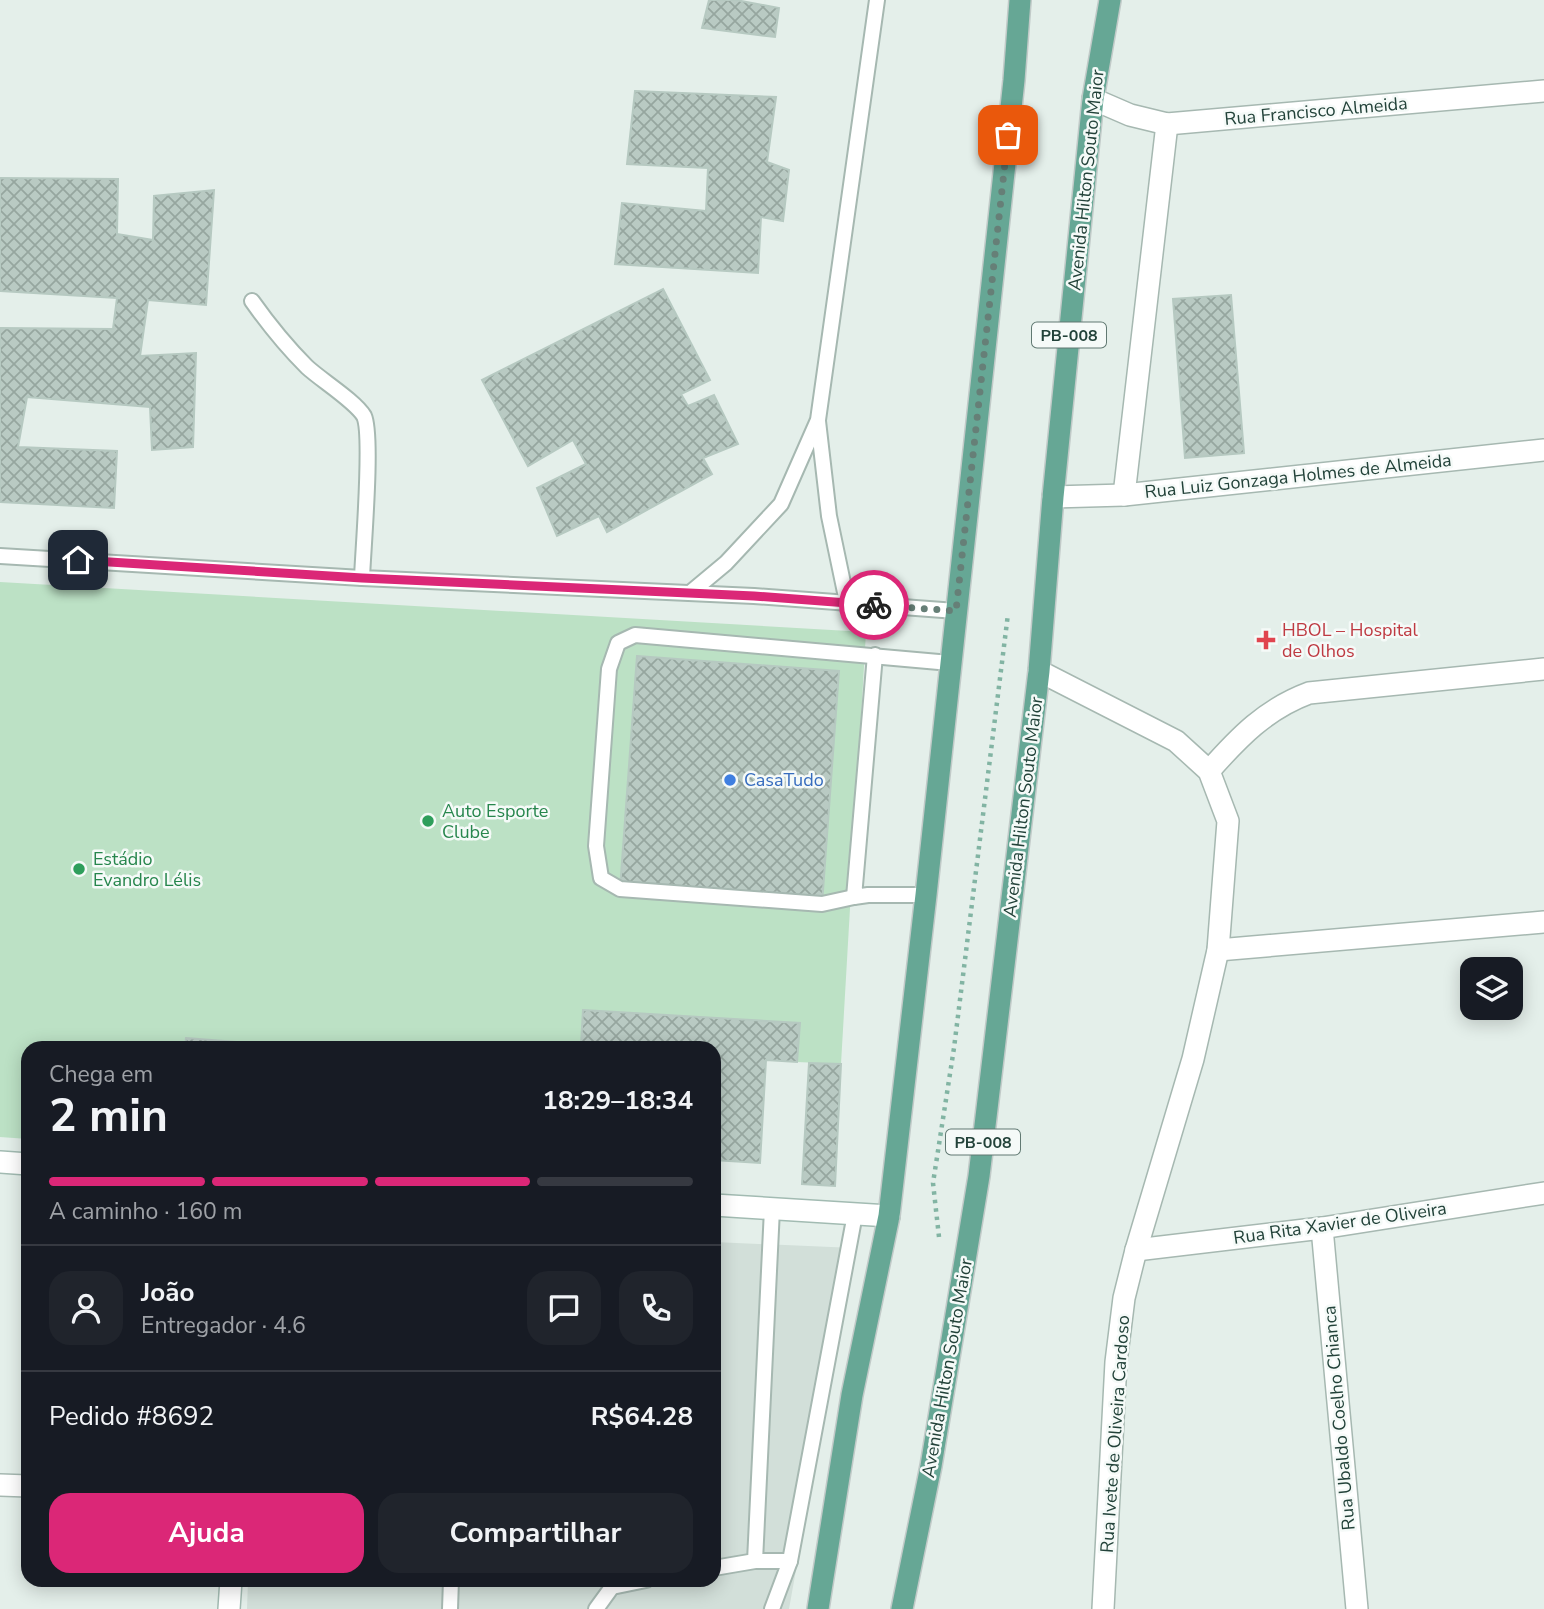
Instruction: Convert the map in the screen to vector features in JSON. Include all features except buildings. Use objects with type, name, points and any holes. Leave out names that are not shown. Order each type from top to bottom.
[{"type":"main road","points":[[818,1609],[852,1395],[889,1216],[1014,80],[1020,0]]},
{"type":"main road","name":"Avenida Hilton Souto Maior","points":[[902,1609],[931,1466],[979,1176],[1039,671],[1053,497],[1093,99],[1110,0]]},
{"type":"street","name":"Rua Francisco Almeida","points":[[1093,99],[1130,116],[1167,124],[1544,91]]},
{"type":"street","points":[[1124,495],[1167,124]]},
{"type":"street","name":"Rua Luiz Gonzaga Holmes de Almeida","points":[[1053,497],[1124,495],[1544,450]]},
{"type":"street","points":[[1209,771],[1230,747],[1267,713],[1285,702],[1309,693],[1544,669]]},
{"type":"street","points":[[1039,671],[1176,740],[1209,771],[1228,821],[1218,950],[1544,922]]},
{"type":"street","name":"Rua Ivete de Oliveira Cardoso","points":[[1103,1609],[1116,1362],[1124,1298],[1193,1059],[1218,950]]},
{"type":"street","points":[[0,1162],[21,1164]]},
{"type":"street","name":"Rua Rita Xavier de Oliveira","points":[[1136,1250],[1322,1228],[1544,1194]]},
{"type":"street","points":[[721,1205],[889,1216]]},
{"type":"street","name":"Rua Ubaldo Coelho Chianca","points":[[1322,1228],[1357,1609]]},
{"type":"street","points":[[0,1485],[21,1486]]},
{"type":"street","points":[[229,1609],[231,1587]]},
{"type":"lane","points":[[847,602],[829,516],[818,419],[877,0]]},
{"type":"lane","points":[[252,301],[274,334],[364,417],[367,444],[362,578]]},
{"type":"lane","points":[[690,593],[726,563],[780,504],[818,419]]},
{"type":"lane","points":[[0,555],[362,578],[847,602],[956,611]]},
{"type":"lane","points":[[926,895],[867,895],[822,904],[620,889],[601,878],[596,846],[609,669],[618,643],[635,635],[950,663]]},
{"type":"lane","points":[[854,897],[875,655]]},
{"type":"lane","points":[[755,1562],[772,1209]]},
{"type":"lane","points":[[772,1609],[790,1561],[855,1213]]},
{"type":"lane","points":[[721,1566],[790,1561]]},
{"type":"lane","points":[[450,1609],[451,1587]]},
{"type":"lane","points":[[596,1609],[612,1587]]},
{"type":"path","points":[[940,1243],[933,1183],[954,1048],[1008,614]]},
{"type":"shaded area","points":[[721,1242],[854,1248],[789,1609],[247,1609],[248,1587],[721,1587]]},
{"type":"green space","name":"Auto Esporte Clube","points":[[0,582],[866,632],[841,1064],[797,1062],[799,1023],[584,1010],[581,1041],[21,1041],[21,1138],[0,1137]]},
{"type":"way so far","points":[[874,605],[956,611],[1008,135]]},
{"type":"place","name":"HBOL – Hospital de Olhos","points":[[1266,640]]},
{"type":"place","name":"CasaTudo","points":[[730,780]]},
{"type":"place","name":"Auto Esporte Clube","points":[[428,821]]},
{"type":"place","name":"Estádio Evandro Lélis","points":[[79,869]]},
{"type":"route","points":[[78,560],[362,578],[754,596],[874,605]]}]
